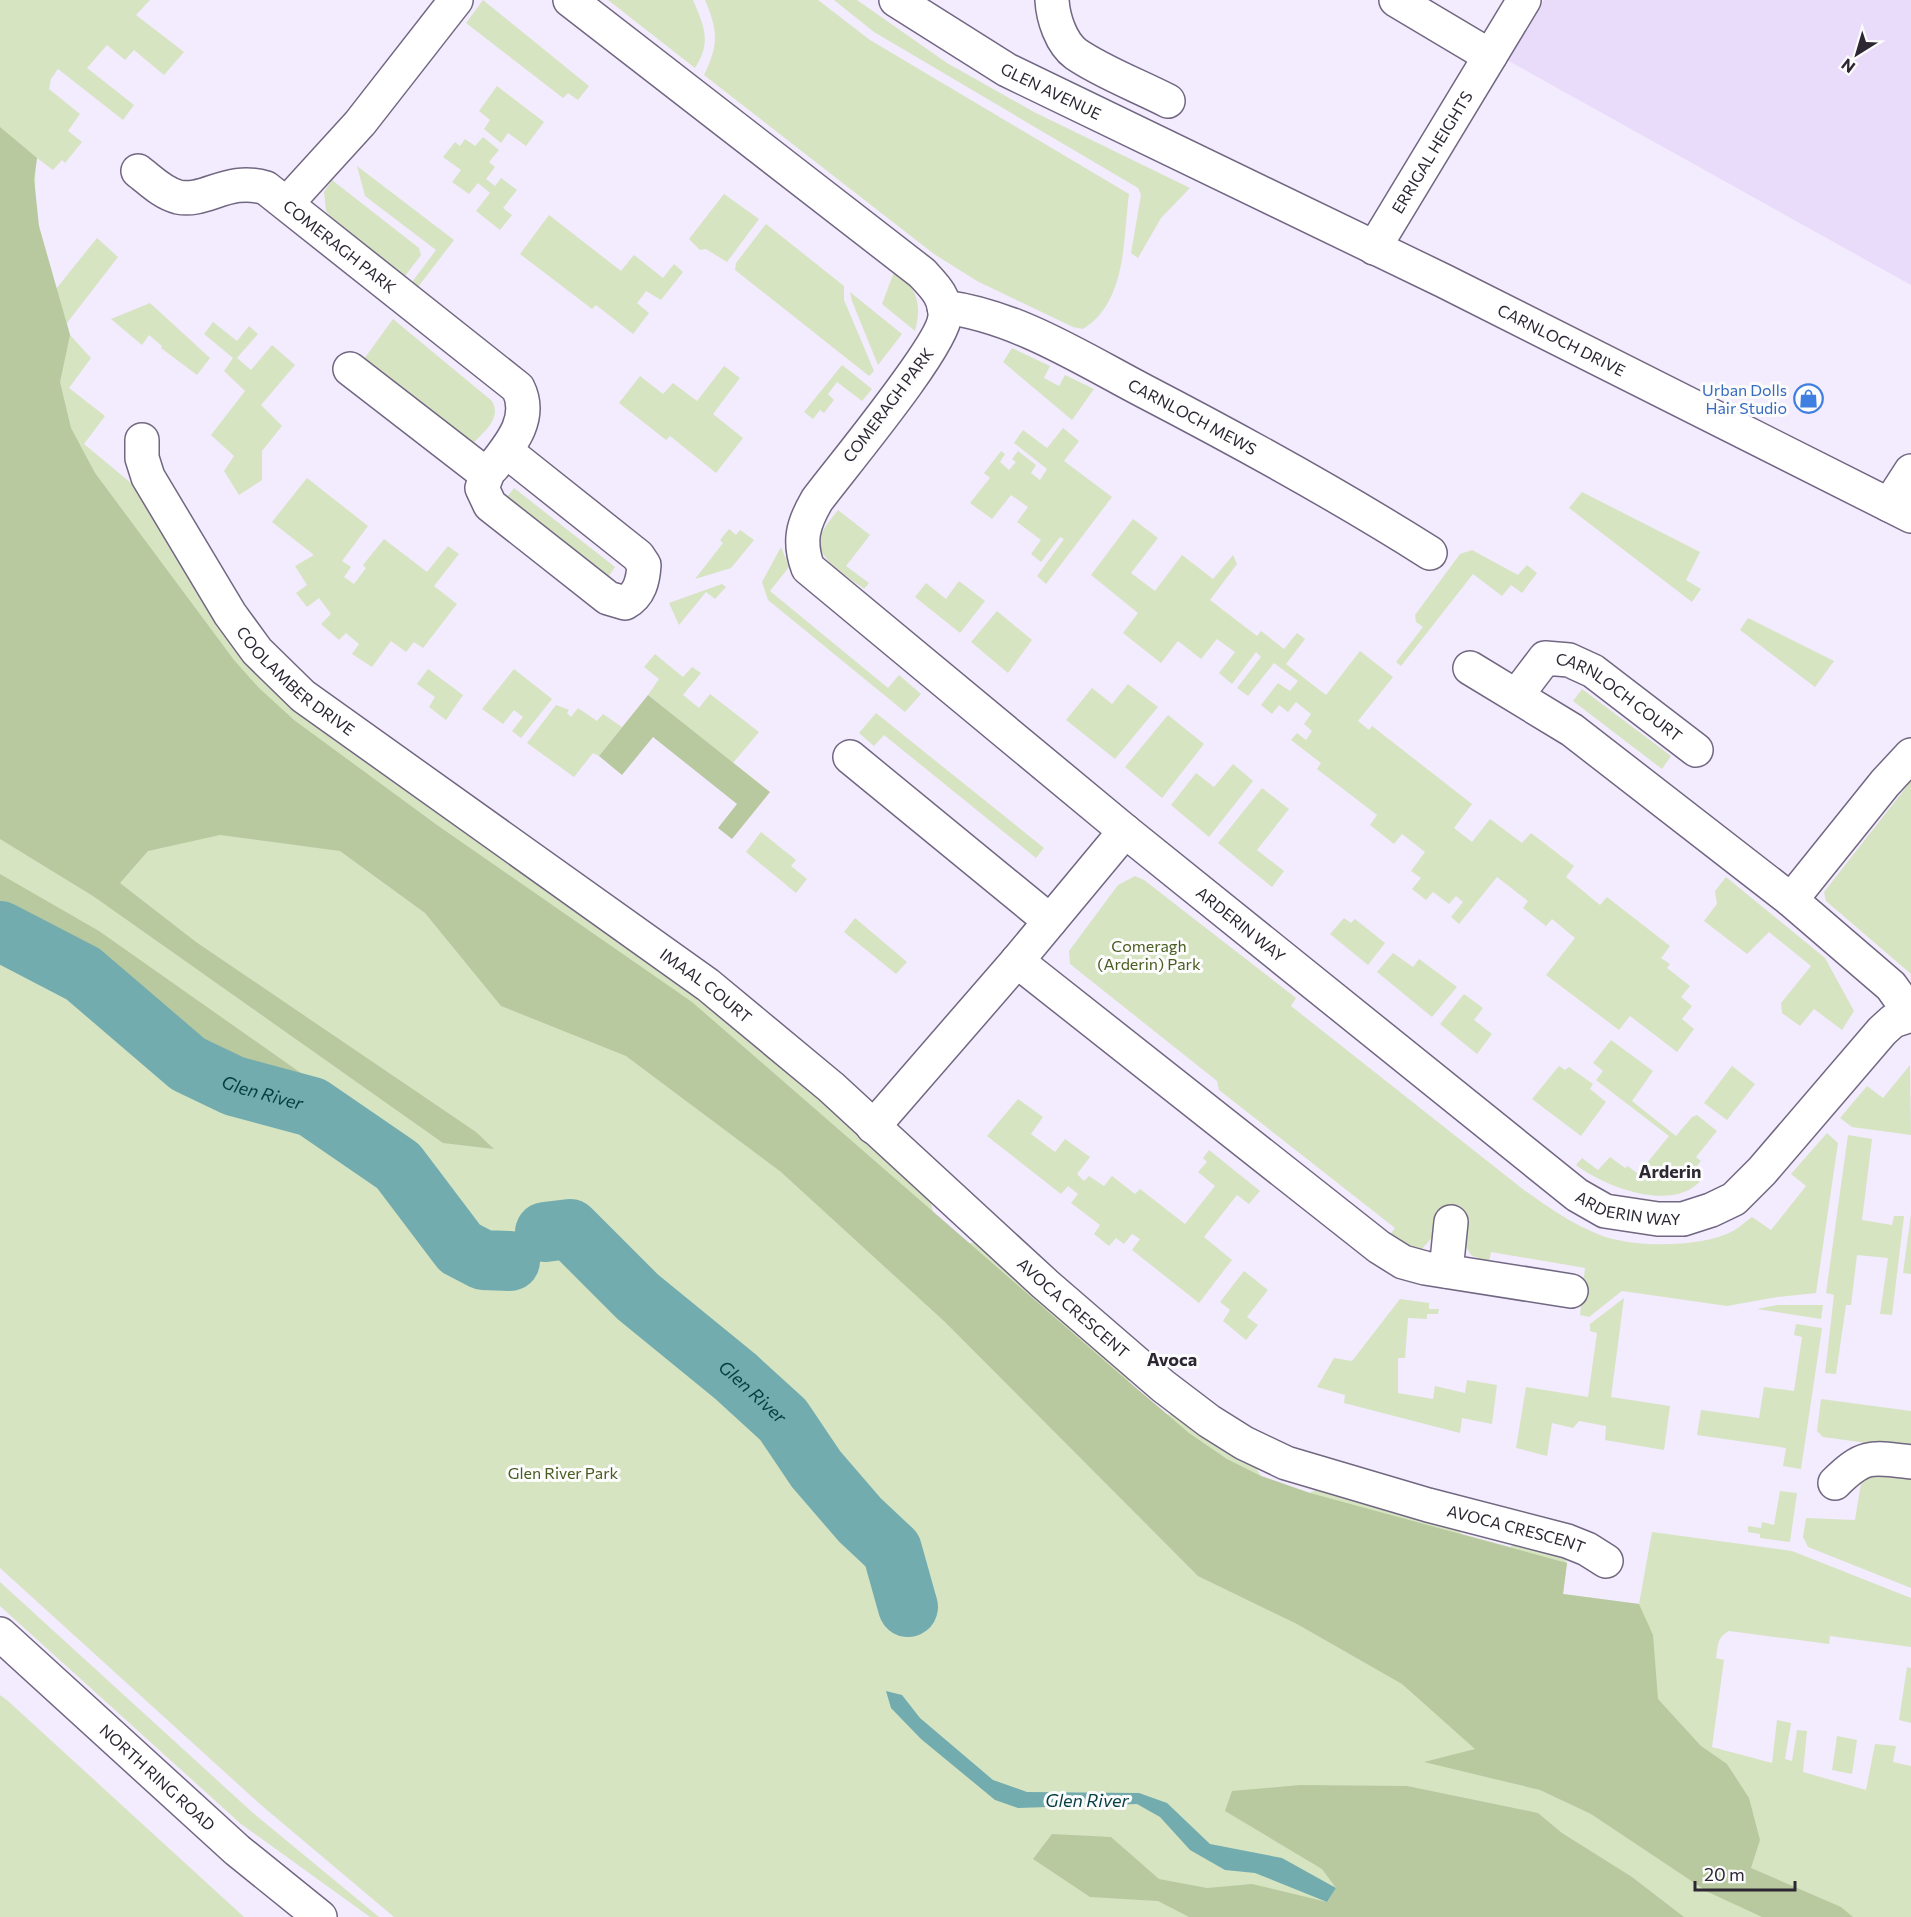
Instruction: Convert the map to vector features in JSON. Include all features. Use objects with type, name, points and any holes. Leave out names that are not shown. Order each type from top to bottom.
[{"type":"street","name":"COMERAGH PARK","points":[[456,0],[360,123],[288,202],[518,388],[524,401],[524,414],[520,428],[496,463]]},
{"type":"street","points":[[570,0],[922,273],[940,293],[944,307]]},
{"type":"street","name":"GLEN AVENUE","points":[[896,0],[1007,70],[1212,169]]},
{"type":"street","points":[[1052,0],[1053,13],[1061,35],[1075,53],[1168,101]]},
{"type":"street","points":[[1396,0],[1490,56]]},
{"type":"street","name":"ERRIGAL HEIGHTS","points":[[1374,248],[1524,0]]},
{"type":"street","name":"CARNLOCH DRIVE","points":[[1212,169],[1589,352],[1900,510]]},
{"type":"street","points":[[138,171],[164,191],[180,197],[249,183],[266,188],[288,202]]},
{"type":"street","name":"COMERAGH PARK","points":[[944,307],[945,318],[931,348],[817,500],[801,533],[803,556],[815,576],[1125,831]]},
{"type":"street","name":"CARNLOCH MEWS","points":[[944,307],[974,311],[1001,319],[1105,370],[1328,489],[1430,553]]},
{"type":"street","points":[[350,369],[496,463],[638,556],[644,565],[642,585],[631,600],[625,603],[608,597],[490,505],[482,488],[496,463]]},
{"type":"street","name":"COOLAMBER DRIVE","points":[[142,440],[142,458],[148,477],[230,614],[257,651],[303,696],[329,716],[530,858]]},
{"type":"street","points":[[1900,510],[1911,471]]},
{"type":"street","name":"CARNLOCH COURT","points":[[1517,695],[1545,658],[1569,660],[1593,671],[1696,750]]},
{"type":"street","name":"ARDERIN WAY","points":[[1125,831],[1576,1195],[1605,1211],[1630,1217],[1683,1219],[1711,1210],[1734,1199],[1762,1171],[1882,1031],[1893,1021],[1908,1015],[1891,986],[1791,900],[1581,737],[1517,695],[1470,668]]},
{"type":"street","points":[[1791,900],[1885,783],[1911,755]]},
{"type":"street","points":[[850,757],[1050,921]]},
{"type":"street","points":[[873,1127],[1017,961],[1125,831]]},
{"type":"street","name":"IMAAL COURT","points":[[530,858],[708,985],[831,1087],[873,1127]]},
{"type":"street","points":[[1017,961],[1379,1247],[1403,1262],[1571,1291]]},
{"type":"street","name":"AVOCA CRESCENT","points":[[873,1127],[1045,1284],[1163,1386],[1209,1421],[1244,1443],[1286,1463],[1567,1541],[1587,1549],[1606,1561]]},
{"type":"street","points":[[1446,1271],[1451,1222]]},
{"type":"street","points":[[1835,1483],[1854,1464],[1875,1457],[1911,1462]]},
{"type":"street","name":"NORTH RING ROAD","points":[[0,1634],[237,1850],[320,1917]]},
{"type":"shaded area","points":[[1544,0],[1911,0],[1911,285],[1507,60]]},
{"type":"shaded area","points":[[0,127],[37,158],[34,179],[39,226],[70,335],[60,382],[71,428],[95,473],[234,660],[259,688],[294,720],[437,825],[692,1002],[1129,1382],[1189,1433],[1227,1459],[1261,1476],[1310,1493],[1567,1563],[1563,1594],[1639,1604],[1653,1635],[1658,1699],[1701,1746],[1727,1764],[1749,1798],[1760,1840],[1751,1868],[1841,1907],[1853,1917],[1762,1917],[1708,1892],[1591,1814],[1540,1790],[1424,1762],[1475,1749],[1402,1684],[1297,1624],[1198,1576],[945,1322],[781,1172],[626,1056],[501,1006],[425,913],[340,851],[220,835],[148,851],[120,883],[196,942],[476,1132],[494,1149],[443,1143],[93,896],[0,839]]},
{"type":"shaded area","points":[[648,695],[770,792],[732,839],[718,828],[737,804],[653,737],[622,775],[599,756]]},
{"type":"shaded area","points":[[0,874],[99,931],[325,1090],[322,1101],[214,1067],[156,1029],[110,985],[55,940],[0,918]]},
{"type":"shaded area","points":[[1300,1785],[1407,1786],[1538,1813],[1562,1833],[1632,1877],[1684,1917],[1189,1917],[1158,1901],[1090,1897],[1033,1859],[1052,1834],[1111,1837],[1159,1879],[1207,1888],[1252,1884],[1327,1902],[1336,1888],[1322,1869],[1225,1811],[1232,1791]]},
{"type":"green space","name":"Glen River Park","points":[[0,0],[150,0],[136,15],[184,52],[164,75],[134,50],[125,60],[107,45],[87,68],[134,105],[123,120],[58,69],[51,79],[49,89],[80,114],[68,131],[82,142],[65,163],[62,160],[53,170],[37,158],[35,191],[38,224],[45,258],[56,289],[97,238],[118,257],[67,323],[70,335],[91,358],[69,388],[105,416],[84,444],[137,488],[242,656],[277,694],[334,740],[513,867],[670,972],[929,1193],[933,1212],[969,1243],[986,1243],[1128,1370],[1129,1382],[1167,1414],[1183,1416],[1251,1460],[1261,1476],[1309,1493],[1323,1487],[1446,1521],[1462,1534],[1510,1547],[1524,1539],[1563,1552],[1567,1563],[1563,1594],[1639,1604],[1652,1532],[1792,1551],[1911,1598],[1911,1647],[1830,1636],[1829,1644],[1729,1631],[1725,1633],[1719,1642],[1716,1658],[1724,1660],[1712,1747],[1772,1763],[1777,1720],[1791,1723],[1785,1759],[1792,1761],[1797,1730],[1807,1731],[1803,1772],[1866,1790],[1875,1744],[1896,1746],[1893,1762],[1911,1766],[1911,1917],[394,1917],[261,1805],[0,1568]]},
{"type":"green space","points":[[483,0],[589,86],[578,100],[568,93],[563,98],[466,23]]},
{"type":"green space","points":[[608,0],[693,0],[703,26],[705,42],[695,68]]},
{"type":"green space","points":[[705,0],[818,0],[870,40],[1129,194],[1120,268],[1108,303],[1083,329],[1073,327],[977,281],[934,254],[704,75],[712,55],[715,38]]},
{"type":"green space","points":[[834,0],[857,0],[947,63],[1034,112],[1190,188],[1161,218],[1138,258],[1131,253],[1141,195],[1138,188],[874,32]]},
{"type":"green space","points":[[497,86],[544,122],[526,146],[508,133],[501,143],[484,129],[490,120],[479,111]]},
{"type":"green space","points":[[483,137],[499,150],[489,162],[495,167],[486,179],[495,186],[501,178],[517,190],[503,208],[512,215],[500,230],[476,211],[490,193],[478,183],[469,194],[452,182],[461,170],[443,157],[455,142],[460,146],[465,139],[475,146]]},
{"type":"green space","points":[[357,166],[454,240],[418,287],[412,282],[436,250],[365,196]]},
{"type":"green space","points":[[332,180],[419,248],[421,255],[405,276],[335,222],[326,211],[324,192]]},
{"type":"green space","points":[[724,194],[759,219],[727,262],[706,249],[700,250],[689,239]]},
{"type":"green space","points":[[549,215],[621,271],[634,255],[663,278],[674,264],[683,272],[661,300],[646,291],[637,303],[649,313],[633,334],[596,305],[592,309],[520,254]]},
{"type":"green space","points":[[766,224],[844,286],[844,300],[874,371],[869,376],[735,270],[736,263]]},
{"type":"green space","points":[[894,272],[908,284],[916,297],[918,313],[915,331],[882,304]]},
{"type":"green space","points":[[850,292],[902,334],[878,365],[852,301]]},
{"type":"green space","points":[[150,303],[210,358],[197,375],[161,348],[162,346],[149,335],[142,345],[111,319]]},
{"type":"green space","points":[[393,319],[492,401],[495,407],[493,419],[473,444],[364,359]]},
{"type":"green space","points":[[213,322],[237,341],[249,326],[258,334],[237,358],[251,370],[272,345],[295,365],[261,405],[282,426],[262,451],[262,480],[239,495],[224,471],[234,456],[211,435],[245,391],[224,371],[233,358],[204,334]]},
{"type":"green space","points":[[1012,348],[1050,366],[1044,378],[1059,386],[1065,375],[1094,389],[1072,420],[1003,362]]},
{"type":"green space","points":[[842,365],[872,389],[862,401],[837,382],[828,394],[834,400],[824,413],[820,410],[813,419],[804,412]]},
{"type":"green space","points":[[724,366],[740,378],[713,414],[743,438],[716,473],[670,436],[666,440],[619,403],[640,376],[663,394],[673,383],[697,401]]},
{"type":"green space","points":[[1063,428],[1079,441],[1064,461],[1112,497],[1046,584],[1037,576],[1064,539],[1060,537],[1041,562],[1031,554],[1041,540],[1017,522],[1028,507],[1011,495],[992,519],[970,503],[990,478],[984,473],[1001,451],[1005,454],[1000,462],[1009,470],[1016,462],[1012,459],[1018,451],[1036,465],[1031,473],[1040,480],[1047,469],[1014,443],[1023,430],[1047,448]]},
{"type":"green space","points":[[307,478],[368,526],[342,561],[351,567],[344,577],[354,584],[366,568],[363,565],[384,539],[427,572],[448,546],[459,554],[434,586],[457,604],[423,648],[414,642],[406,652],[391,641],[372,667],[352,654],[359,644],[346,633],[339,640],[321,624],[331,614],[319,598],[307,607],[296,593],[307,585],[295,566],[314,555],[272,522]]},
{"type":"green space","points":[[514,488],[615,567],[606,580],[505,500]]},
{"type":"green space","points":[[1582,492],[1700,552],[1686,580],[1701,589],[1692,602],[1569,508]]},
{"type":"green space","points":[[838,510],[870,535],[846,566],[869,583],[864,589],[835,567],[820,546],[823,531]]},
{"type":"green space","points":[[1133,519],[1158,538],[1131,573],[1155,591],[1182,555],[1213,579],[1233,555],[1237,564],[1210,600],[1257,636],[1261,631],[1284,649],[1297,633],[1305,639],[1286,664],[1326,695],[1360,651],[1393,677],[1358,721],[1369,730],[1372,726],[1472,804],[1454,828],[1472,842],[1490,819],[1522,843],[1531,833],[1574,866],[1566,877],[1600,905],[1607,897],[1670,946],[1661,958],[1670,964],[1667,968],[1690,986],[1681,997],[1692,1006],[1682,1019],[1694,1029],[1677,1052],[1630,1016],[1619,1030],[1546,975],[1575,938],[1552,919],[1546,926],[1523,908],[1528,901],[1497,877],[1459,924],[1451,917],[1463,902],[1456,896],[1449,904],[1433,892],[1426,900],[1412,889],[1421,878],[1411,871],[1425,852],[1402,834],[1394,844],[1370,825],[1377,815],[1317,769],[1321,763],[1291,740],[1297,733],[1306,740],[1312,731],[1304,724],[1311,714],[1296,702],[1288,712],[1279,705],[1272,714],[1261,705],[1278,683],[1290,691],[1298,681],[1274,663],[1248,696],[1237,688],[1261,657],[1256,652],[1232,684],[1219,673],[1235,652],[1217,639],[1201,659],[1178,641],[1161,663],[1123,633],[1138,613],[1091,575]]},
{"type":"green space","points":[[729,529],[736,535],[740,530],[754,540],[731,568],[695,579],[723,543],[720,540]]},
{"type":"green space","points":[[781,547],[789,567],[770,591],[888,688],[899,675],[921,694],[905,712],[768,600],[762,582]]},
{"type":"green space","points":[[1472,550],[1518,575],[1527,565],[1537,573],[1522,593],[1511,585],[1502,596],[1473,574],[1401,666],[1396,662],[1423,627],[1416,622],[1415,615],[1460,554]]},
{"type":"green space","points":[[959,581],[985,601],[960,633],[915,597],[926,583],[946,599]]},
{"type":"green space","points":[[722,584],[726,587],[715,599],[706,592],[679,625],[669,603]]},
{"type":"green space","points":[[997,611],[1032,640],[1008,673],[971,642]]},
{"type":"green space","points":[[1748,618],[1834,661],[1815,687],[1740,630]]},
{"type":"green space","points":[[655,654],[683,677],[692,667],[701,673],[683,695],[699,708],[710,694],[759,732],[733,763],[648,695],[659,679],[644,667]]},
{"type":"green space","points":[[428,669],[463,695],[446,720],[429,707],[435,697],[417,684]]},
{"type":"green space","points":[[514,669],[552,699],[521,738],[512,731],[523,717],[514,710],[503,724],[482,709]]},
{"type":"green space","points":[[1128,684],[1158,707],[1115,759],[1066,720],[1092,688],[1112,704]]},
{"type":"green space","points":[[1582,689],[1671,756],[1662,769],[1573,701]]},
{"type":"green space","points":[[556,705],[569,710],[567,713],[571,717],[578,708],[597,721],[603,714],[622,727],[599,756],[593,753],[574,777],[527,743]]},
{"type":"green space","points":[[876,713],[1044,848],[1036,858],[884,735],[874,746],[859,733]]},
{"type":"green space","points":[[1168,715],[1204,744],[1162,798],[1125,767]]},
{"type":"green space","points":[[1233,764],[1253,781],[1209,837],[1171,805],[1196,773],[1214,787]]},
{"type":"green space","points":[[1911,781],[1911,974],[1826,901],[1824,892]]},
{"type":"green space","points":[[1262,788],[1289,809],[1257,850],[1284,871],[1272,887],[1218,843]]},
{"type":"green space","points":[[761,832],[796,860],[791,866],[807,879],[796,893],[746,852]]},
{"type":"green space","name":"Comeragh (Arderin) Park","points":[[1135,876],[1144,880],[1296,998],[1291,1006],[1524,1190],[1551,1209],[1600,1235],[1648,1244],[1703,1241],[1733,1231],[1752,1217],[1771,1230],[1806,1186],[1791,1174],[1827,1133],[1838,1143],[1816,1293],[1727,1306],[1622,1291],[1589,1317],[1580,1315],[1585,1268],[1491,1252],[1489,1263],[1471,1255],[1465,1245],[1466,1214],[1438,1209],[1436,1233],[1421,1250],[1412,1250],[1388,1237],[1395,1228],[1219,1090],[1217,1081],[1070,964],[1069,951],[1118,885]]},
{"type":"green space","points":[[1726,877],[1825,958],[1854,1011],[1842,1030],[1814,1009],[1800,1026],[1782,1013],[1781,1003],[1811,966],[1769,932],[1747,954],[1704,921],[1717,904],[1715,891]]},
{"type":"green space","points":[[855,918],[907,962],[896,974],[844,932]]},
{"type":"green space","points":[[1344,918],[1351,923],[1355,919],[1385,943],[1368,965],[1330,934]]},
{"type":"green space","points":[[1393,953],[1413,967],[1419,959],[1457,987],[1432,1017],[1377,972]]},
{"type":"green space","points":[[1464,994],[1483,1008],[1474,1020],[1492,1034],[1477,1054],[1440,1024]]},
{"type":"green space","points":[[1611,1040],[1653,1071],[1632,1101],[1676,1136],[1692,1117],[1697,1115],[1717,1131],[1696,1157],[1701,1161],[1692,1172],[1702,1179],[1690,1189],[1675,1195],[1657,1196],[1639,1193],[1604,1181],[1576,1165],[1582,1158],[1598,1170],[1610,1157],[1638,1174],[1669,1136],[1596,1080],[1603,1071],[1593,1063]]},
{"type":"green space","points":[[1910,1065],[1911,1135],[1852,1127],[1840,1118],[1867,1086],[1883,1098]]},
{"type":"green space","points":[[1559,1066],[1565,1070],[1569,1067],[1593,1084],[1590,1089],[1606,1102],[1581,1136],[1532,1099]]},
{"type":"green space","points":[[1732,1066],[1755,1084],[1727,1120],[1704,1103]]},
{"type":"green space","points":[[1018,1099],[1043,1117],[1031,1134],[1055,1152],[1065,1139],[1090,1157],[1077,1174],[1084,1181],[1089,1176],[1104,1186],[1112,1176],[1135,1194],[1140,1189],[1185,1224],[1215,1186],[1198,1172],[1207,1162],[1203,1158],[1209,1150],[1260,1191],[1249,1204],[1237,1195],[1204,1237],[1232,1260],[1199,1303],[1132,1250],[1140,1239],[1132,1234],[1124,1244],[1116,1238],[1109,1246],[1094,1234],[1100,1225],[1071,1203],[1078,1194],[1068,1186],[1061,1194],[987,1136]]},
{"type":"green space","points":[[1848,1135],[1872,1139],[1862,1220],[1892,1225],[1894,1216],[1904,1216],[1892,1315],[1880,1314],[1888,1258],[1857,1255],[1851,1305],[1846,1305],[1836,1374],[1825,1373],[1834,1295],[1826,1293]]},
{"type":"green space","points":[[1911,1214],[1911,1274],[1903,1273]]},
{"type":"green space","points":[[1244,1271],[1268,1290],[1247,1317],[1258,1325],[1246,1340],[1223,1321],[1230,1310],[1220,1302]]},
{"type":"green space","points":[[1624,1298],[1611,1397],[1670,1406],[1664,1450],[1605,1440],[1606,1426],[1579,1421],[1573,1428],[1552,1423],[1547,1456],[1516,1448],[1526,1387],[1588,1397],[1597,1333],[1590,1331],[1590,1324]]},
{"type":"green space","points":[[1400,1299],[1429,1303],[1429,1309],[1439,1309],[1438,1314],[1427,1314],[1427,1319],[1408,1318],[1405,1358],[1398,1358],[1398,1393],[1433,1399],[1435,1386],[1465,1393],[1467,1380],[1497,1385],[1492,1424],[1462,1418],[1460,1433],[1344,1403],[1345,1395],[1317,1387],[1334,1358],[1352,1361]]},
{"type":"green space","points":[[1777,1305],[1823,1305],[1821,1319],[1757,1309]]},
{"type":"green space","points":[[1796,1324],[1822,1328],[1801,1469],[1783,1466],[1786,1448],[1697,1435],[1701,1410],[1759,1418],[1764,1387],[1794,1391],[1802,1337],[1794,1335]]},
{"type":"green space","points":[[1821,1399],[1911,1411],[1911,1449],[1823,1437],[1817,1431]]},
{"type":"green space","points":[[1873,1472],[1911,1477],[1911,1588],[1808,1547],[1803,1537],[1806,1518],[1855,1520],[1861,1483]]},
{"type":"green space","points":[[1780,1491],[1797,1493],[1790,1542],[1760,1538],[1760,1534],[1748,1532],[1748,1526],[1761,1528],[1762,1522],[1774,1525]]},
{"type":"green space","points":[[0,1582],[252,1812],[379,1917],[370,1917],[241,1824],[0,1606]]},
{"type":"green space","points":[[1907,1667],[1911,1668],[1911,1723],[1899,1720]]},
{"type":"green space","points":[[0,1695],[8,1701],[244,1917],[0,1917]]},
{"type":"green space","points":[[1837,1736],[1857,1740],[1852,1774],[1832,1770]]},
{"type":"water","points":[[886,1691],[902,1695],[920,1718],[993,1780],[1027,1792],[1139,1793],[1167,1803],[1210,1844],[1282,1858],[1336,1888],[1327,1902],[1255,1873],[1225,1870],[1190,1850],[1160,1817],[1137,1804],[1018,1808],[995,1800],[921,1739],[891,1708]]},
{"type":"waterway","name":"Glen River","points":[[0,931],[83,974],[188,1064],[234,1086],[312,1107],[398,1166],[460,1248],[483,1260],[510,1261]]},
{"type":"waterway","name":"Glen River","points":[[545,1232],[570,1229],[638,1297],[736,1377],[783,1420],[816,1469],[860,1520],[892,1550],[908,1607]]},
{"type":"place","name":"Urban Dolls Hair Studio","points":[[1808,399]]},
{"type":"district","name":"Arderin","points":[[1670,1172]]},
{"type":"district","name":"Avoca","points":[[1172,1360]]}]
